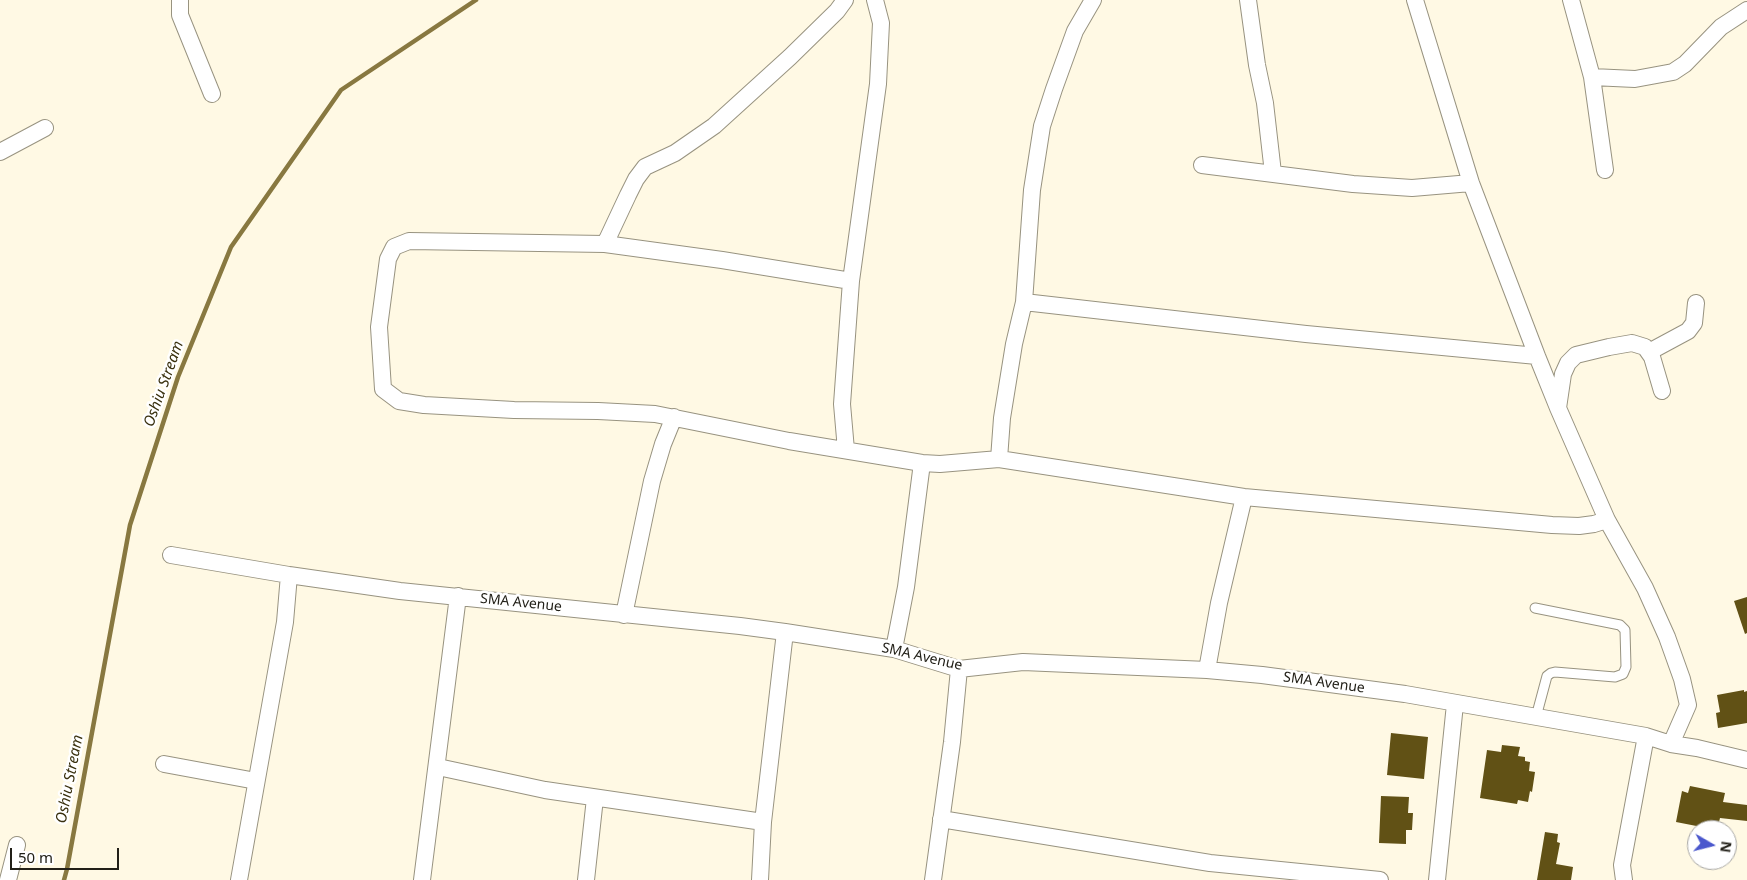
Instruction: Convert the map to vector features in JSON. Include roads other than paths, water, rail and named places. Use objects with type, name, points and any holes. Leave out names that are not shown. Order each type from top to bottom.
[{"type":"street","points":[[180,0],[180,16],[212,94]]},
{"type":"street","points":[[604,244],[632,187],[645,168],[675,153],[714,126],[790,57],[837,10],[844,0]]},
{"type":"street","points":[[846,450],[842,404],[851,281],[878,84],[881,23],[875,0]]},
{"type":"street","points":[[999,459],[1002,418],[1024,302],[1032,190],[1042,126],[1075,31],[1093,0]]},
{"type":"street","points":[[1248,0],[1265,103],[1273,173]]},
{"type":"street","points":[[1415,0],[1471,183],[1537,356],[1607,520],[1645,588],[1667,637],[1682,679],[1688,706],[1671,744]]},
{"type":"street","points":[[1571,0],[1592,77],[1605,170]]},
{"type":"street","points":[[1592,77],[1635,79],[1673,72],[1685,64],[1722,27],[1747,10]]},
{"type":"street","points":[[0,152],[45,128]]},
{"type":"street","points":[[1202,165],[1353,184],[1412,188],[1471,183]]},
{"type":"street","points":[[851,281],[722,260],[604,244],[408,241],[394,247],[388,259],[379,328],[383,389],[399,401],[424,405],[655,414],[789,441],[922,464],[999,459],[1244,498],[1552,525],[1579,526],[1607,520]]},
{"type":"street","points":[[1024,302],[1306,334],[1537,356]]},
{"type":"street","points":[[1648,352],[1688,331],[1694,323],[1696,303]]},
{"type":"street","points":[[1558,408],[1564,374],[1568,363],[1576,355],[1632,343],[1645,347],[1656,370],[1662,391]]},
{"type":"street","points":[[624,615],[652,481],[663,444],[674,417]]},
{"type":"street","points":[[894,648],[906,587],[922,464]]},
{"type":"street","points":[[1207,670],[1219,603],[1244,498]]},
{"type":"street","name":"SMA Avenue","points":[[171,555],[400,591],[785,632],[894,648],[960,669],[1023,662],[1262,674],[1405,694],[1646,736],[1671,744],[1747,760]]},
{"type":"street","points":[[239,880],[285,622],[289,575]]},
{"type":"street","points":[[422,880],[438,767],[458,596]]},
{"type":"street","points":[[760,880],[763,822],[785,632]]},
{"type":"street","points":[[933,880],[960,669]]},
{"type":"street","points":[[1437,880],[1455,704]]},
{"type":"street","points":[[1624,880],[1622,865],[1646,736]]},
{"type":"street","points":[[164,764],[256,781]]},
{"type":"street","points":[[438,767],[545,790],[763,822]]},
{"type":"street","points":[[586,880],[594,798]]},
{"type":"street","points":[[941,819],[1282,876],[1380,880]]},
{"type":"street","points":[[8,880],[17,845]]},
{"type":"lane","points":[[1535,608],[1620,625],[1625,630],[1626,666],[1623,674],[1615,677],[1551,673],[1547,676],[1536,717]]},
{"type":"waterway","name":"Oshiu Stream","points":[[64,880],[130,525],[178,377],[231,247],[341,90],[476,0]]}]
